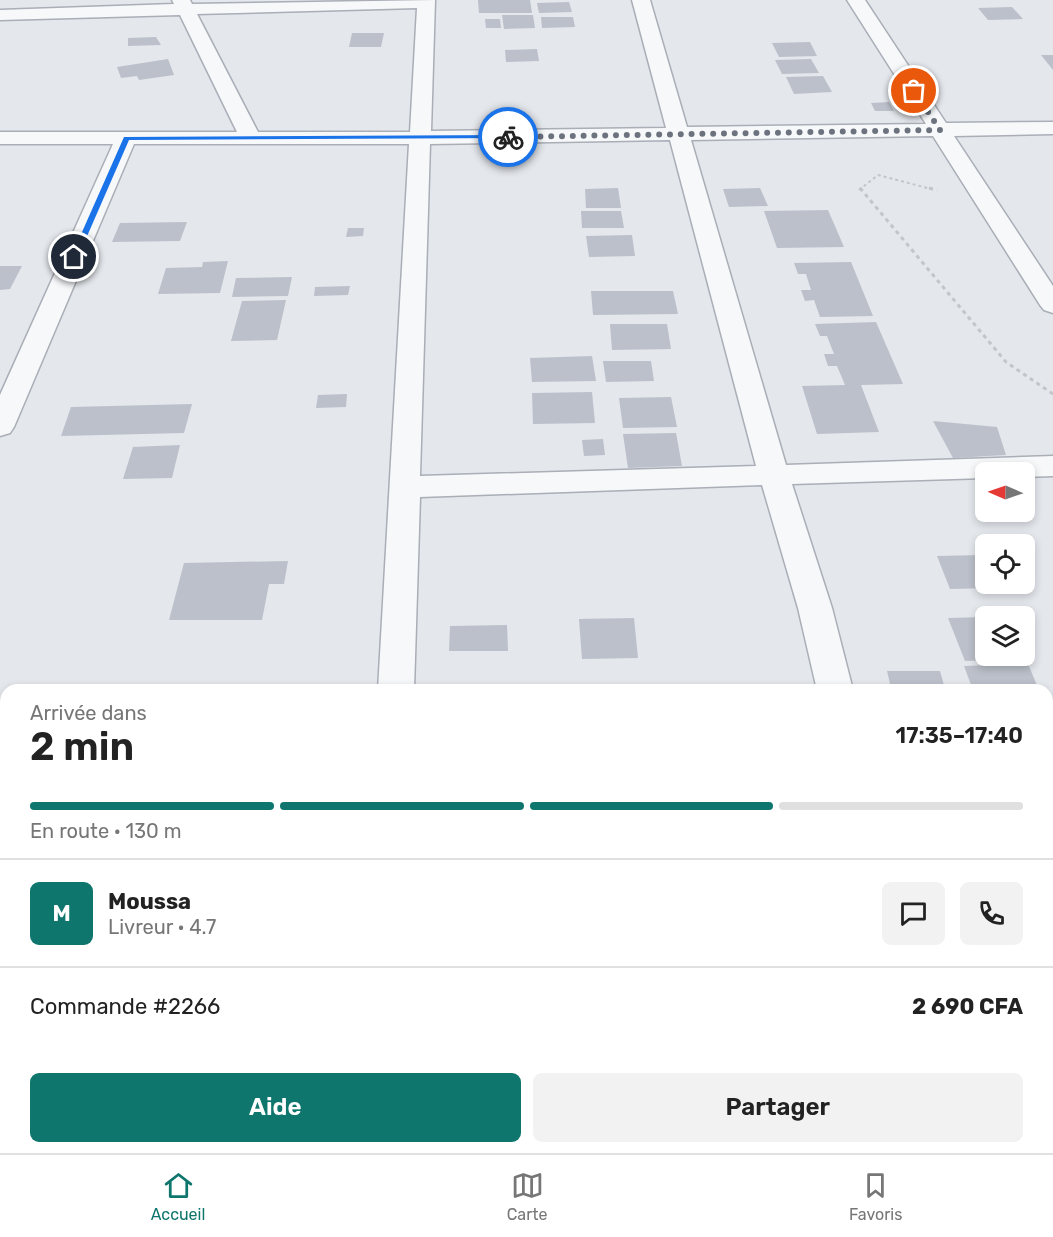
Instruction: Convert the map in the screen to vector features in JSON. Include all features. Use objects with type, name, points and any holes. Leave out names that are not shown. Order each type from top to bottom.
[{"type":"street","points":[[641,0],[677,135],[834,684]]},
{"type":"street","points":[[856,0],[1053,305]]},
{"type":"street","points":[[0,15],[184,5],[426,1],[396,684]]},
{"type":"street","points":[[184,5],[251,138]]},
{"type":"street","points":[[0,138],[420,138],[1053,128]]},
{"type":"street","points":[[0,427],[126,138]]},
{"type":"street","points":[[405,487],[1053,466]]},
{"type":"path","points":[[943,192],[878,175],[859,189],[932,271],[1006,363],[1053,394]]},
{"type":"building","points":[[478,0],[530,0],[532,13],[479,13]]},
{"type":"building","points":[[569,2],[572,12],[539,13],[537,3]]},
{"type":"building","points":[[1012,7],[1023,19],[988,20],[978,8]]},
{"type":"building","points":[[502,15],[533,15],[535,28],[504,29]]},
{"type":"building","points":[[541,17],[573,17],[575,27],[542,28]]},
{"type":"building","points":[[485,19],[500,19],[501,28],[486,28]]},
{"type":"building","points":[[352,33],[384,33],[381,47],[349,47]]},
{"type":"building","points":[[156,37],[161,45],[128,46],[128,38]]},
{"type":"building","points":[[810,42],[817,56],[779,57],[772,43]]},
{"type":"building","points":[[537,49],[539,61],[506,62],[505,50]]},
{"type":"building","points":[[1041,55],[1053,55],[1053,70]]},
{"type":"building","points":[[168,59],[174,75],[139,80],[137,76],[121,78],[117,67]]},
{"type":"building","points":[[811,59],[819,73],[782,74],[775,60]]},
{"type":"building","points":[[823,76],[832,92],[794,94],[786,77]]},
{"type":"building","points":[[889,102],[894,111],[875,111],[871,103]]},
{"type":"building","points":[[618,188],[621,208],[586,208],[585,189]]},
{"type":"building","points":[[760,188],[768,206],[729,207],[723,189]]},
{"type":"building","points":[[828,210],[844,247],[777,248],[764,211]]},
{"type":"building","points":[[581,211],[621,211],[624,228],[582,228]]},
{"type":"building","points":[[187,222],[180,241],[112,242],[120,223]]},
{"type":"building","points":[[348,228],[364,228],[363,236],[346,237]]},
{"type":"building","points":[[632,235],[635,256],[589,257],[586,236]]},
{"type":"building","points":[[228,261],[220,293],[158,294],[166,268],[202,267],[203,262]]},
{"type":"building","points":[[851,262],[873,316],[820,317],[814,300],[805,301],[801,290],[811,290],[806,274],[798,274],[794,263]]},
{"type":"building","points":[[0,266],[22,266],[10,289],[0,290]]},
{"type":"building","points":[[292,277],[288,296],[232,297],[236,278]]},
{"type":"building","points":[[350,286],[348,295],[314,296],[315,287]]},
{"type":"building","points":[[591,291],[673,291],[678,314],[593,315]]},
{"type":"building","points":[[286,300],[277,340],[231,341],[242,301]]},
{"type":"building","points":[[876,322],[903,384],[861,385],[879,432],[817,434],[802,386],[845,385],[837,366],[828,366],[824,354],[834,354],[827,336],[820,336],[815,324]]},
{"type":"building","points":[[610,324],[667,324],[671,349],[612,350]]},
{"type":"building","points":[[592,356],[596,381],[532,382],[530,358]]},
{"type":"building","points":[[603,361],[651,361],[654,381],[606,382]]},
{"type":"building","points":[[592,392],[595,423],[533,424],[532,393]]},
{"type":"building","points":[[347,394],[346,407],[316,408],[318,395]]},
{"type":"building","points":[[671,397],[677,427],[623,428],[619,398]]},
{"type":"building","points":[[192,404],[184,433],[61,436],[71,407]]},
{"type":"building","points":[[933,421],[997,427],[1006,455],[953,458]]},
{"type":"building","points":[[676,433],[682,466],[628,468],[623,434]]},
{"type":"building","points":[[603,439],[605,455],[584,456],[582,440]]},
{"type":"building","points":[[180,445],[172,478],[123,479],[133,447]]},
{"type":"building","points":[[975,555],[975,588],[950,589],[937,556]]},
{"type":"building","points":[[288,561],[284,584],[269,584],[262,620],[169,620],[184,563]]},
{"type":"building","points":[[975,617],[975,661],[965,661],[948,618]]},
{"type":"building","points":[[634,618],[638,658],[582,659],[579,619]]},
{"type":"building","points":[[507,625],[508,651],[449,651],[450,626]]},
{"type":"building","points":[[964,666],[1029,666],[1036,684],[971,684]]},
{"type":"building","points":[[887,671],[940,671],[944,684],[890,684]]},
{"type":"way so far","points":[[508,137],[940,130],[914,91]]},
{"type":"route","points":[[74,257],[126,138],[508,137]]}]
